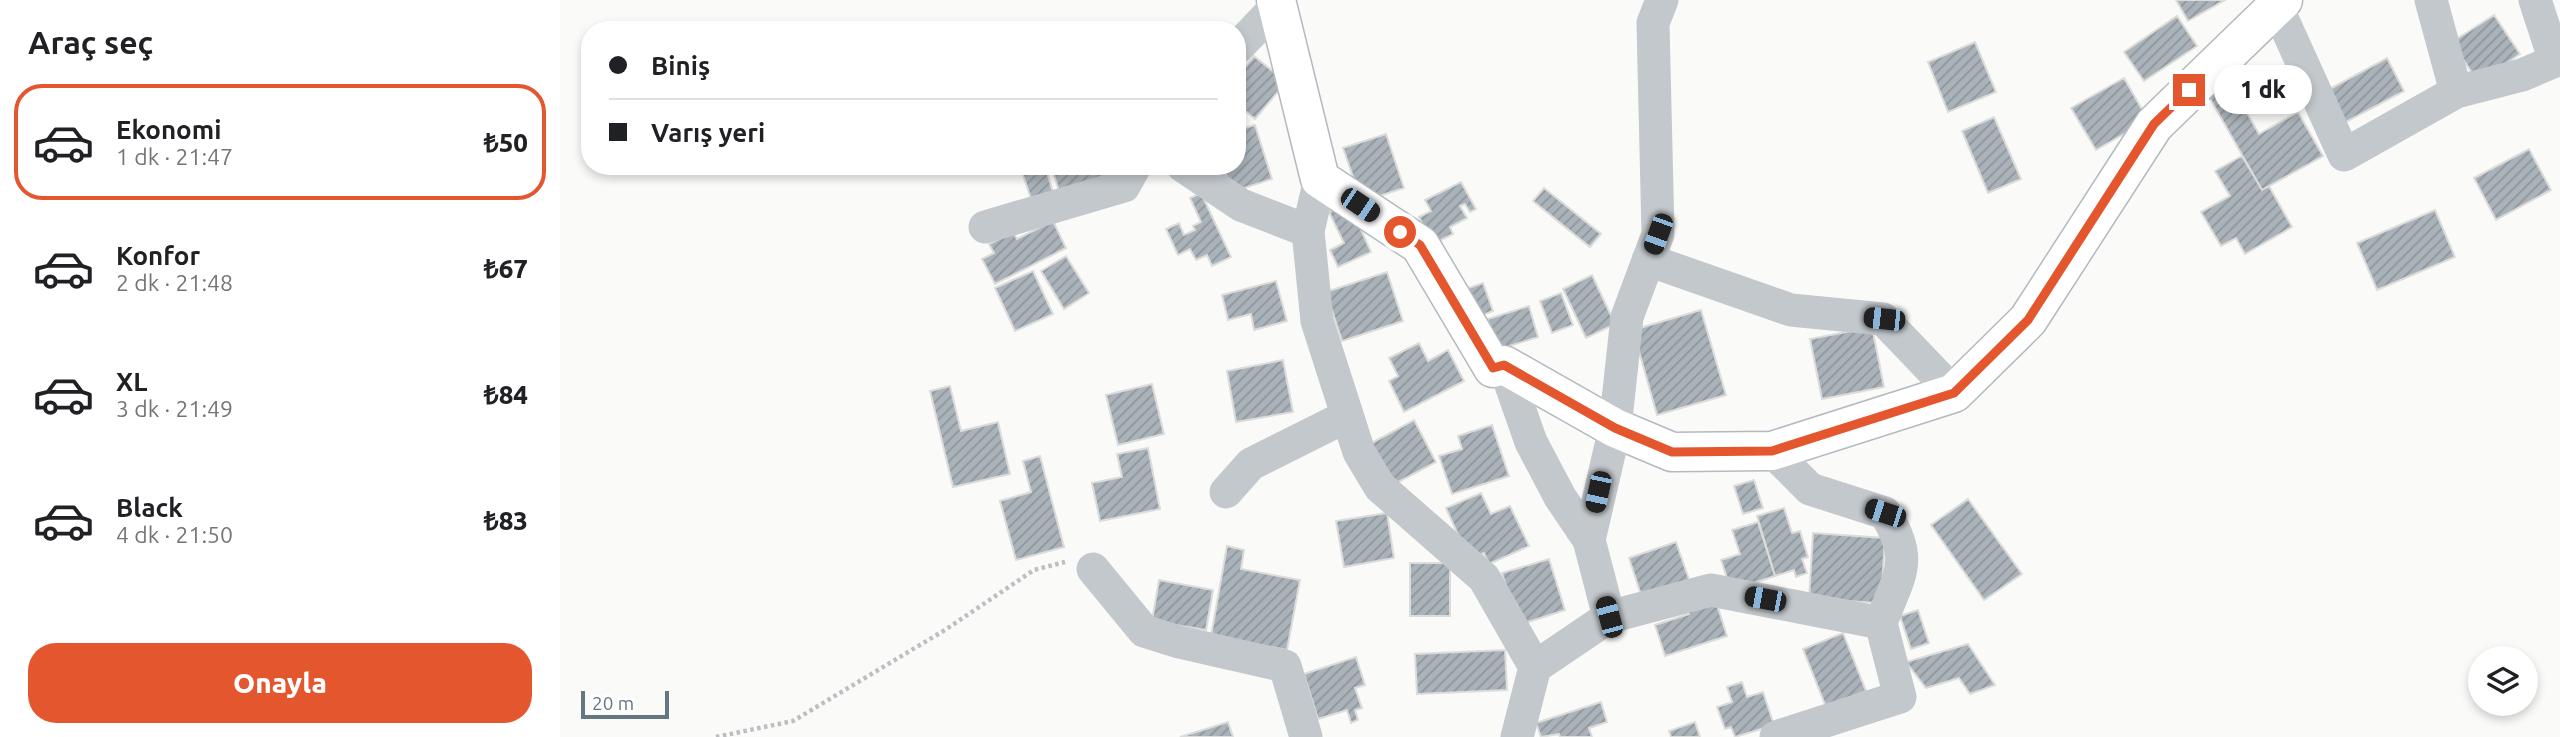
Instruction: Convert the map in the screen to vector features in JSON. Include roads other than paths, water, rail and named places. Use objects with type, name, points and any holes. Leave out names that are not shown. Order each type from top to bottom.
[{"type":"street","points":[[1588,540],[1615,428],[1628,317],[1658,234],[1653,23],[1662,0]]},
{"type":"street","points":[[2431,0],[2456,92]]},
{"type":"street","points":[[1320,178],[1420,245],[1493,368],[1504,365],[1615,428],[1672,452],[1772,451],[1954,393],[2028,320],[2154,124],[2279,3],[2344,155],[2456,92],[2522,75],[2557,62],[2535,0]]},
{"type":"street","points":[[1246,38],[1277,2]]},
{"type":"street","points":[[1277,2],[1320,178],[1308,230],[1317,321],[1359,452],[1380,487],[1484,578],[1535,667]]},
{"type":"street","points":[[985,226],[1124,186],[1130,175]]},
{"type":"street","points":[[1196,175],[1241,205],[1308,230]]},
{"type":"street","points":[[1648,260],[1791,310],[1884,319],[1954,393]]},
{"type":"street","points":[[1504,365],[1531,442],[1560,497],[1588,540],[1609,617]]},
{"type":"street","points":[[1226,492],[1251,464],[1347,416]]},
{"type":"street","points":[[1772,451],[1810,489],[1885,513],[1900,537],[1904,561],[1881,623],[1900,697],[1776,737]]},
{"type":"street","points":[[1093,569],[1144,631],[1284,666],[1306,737]]},
{"type":"street","points":[[1517,737],[1535,667],[1609,617],[1711,590],[1881,623]]}]
